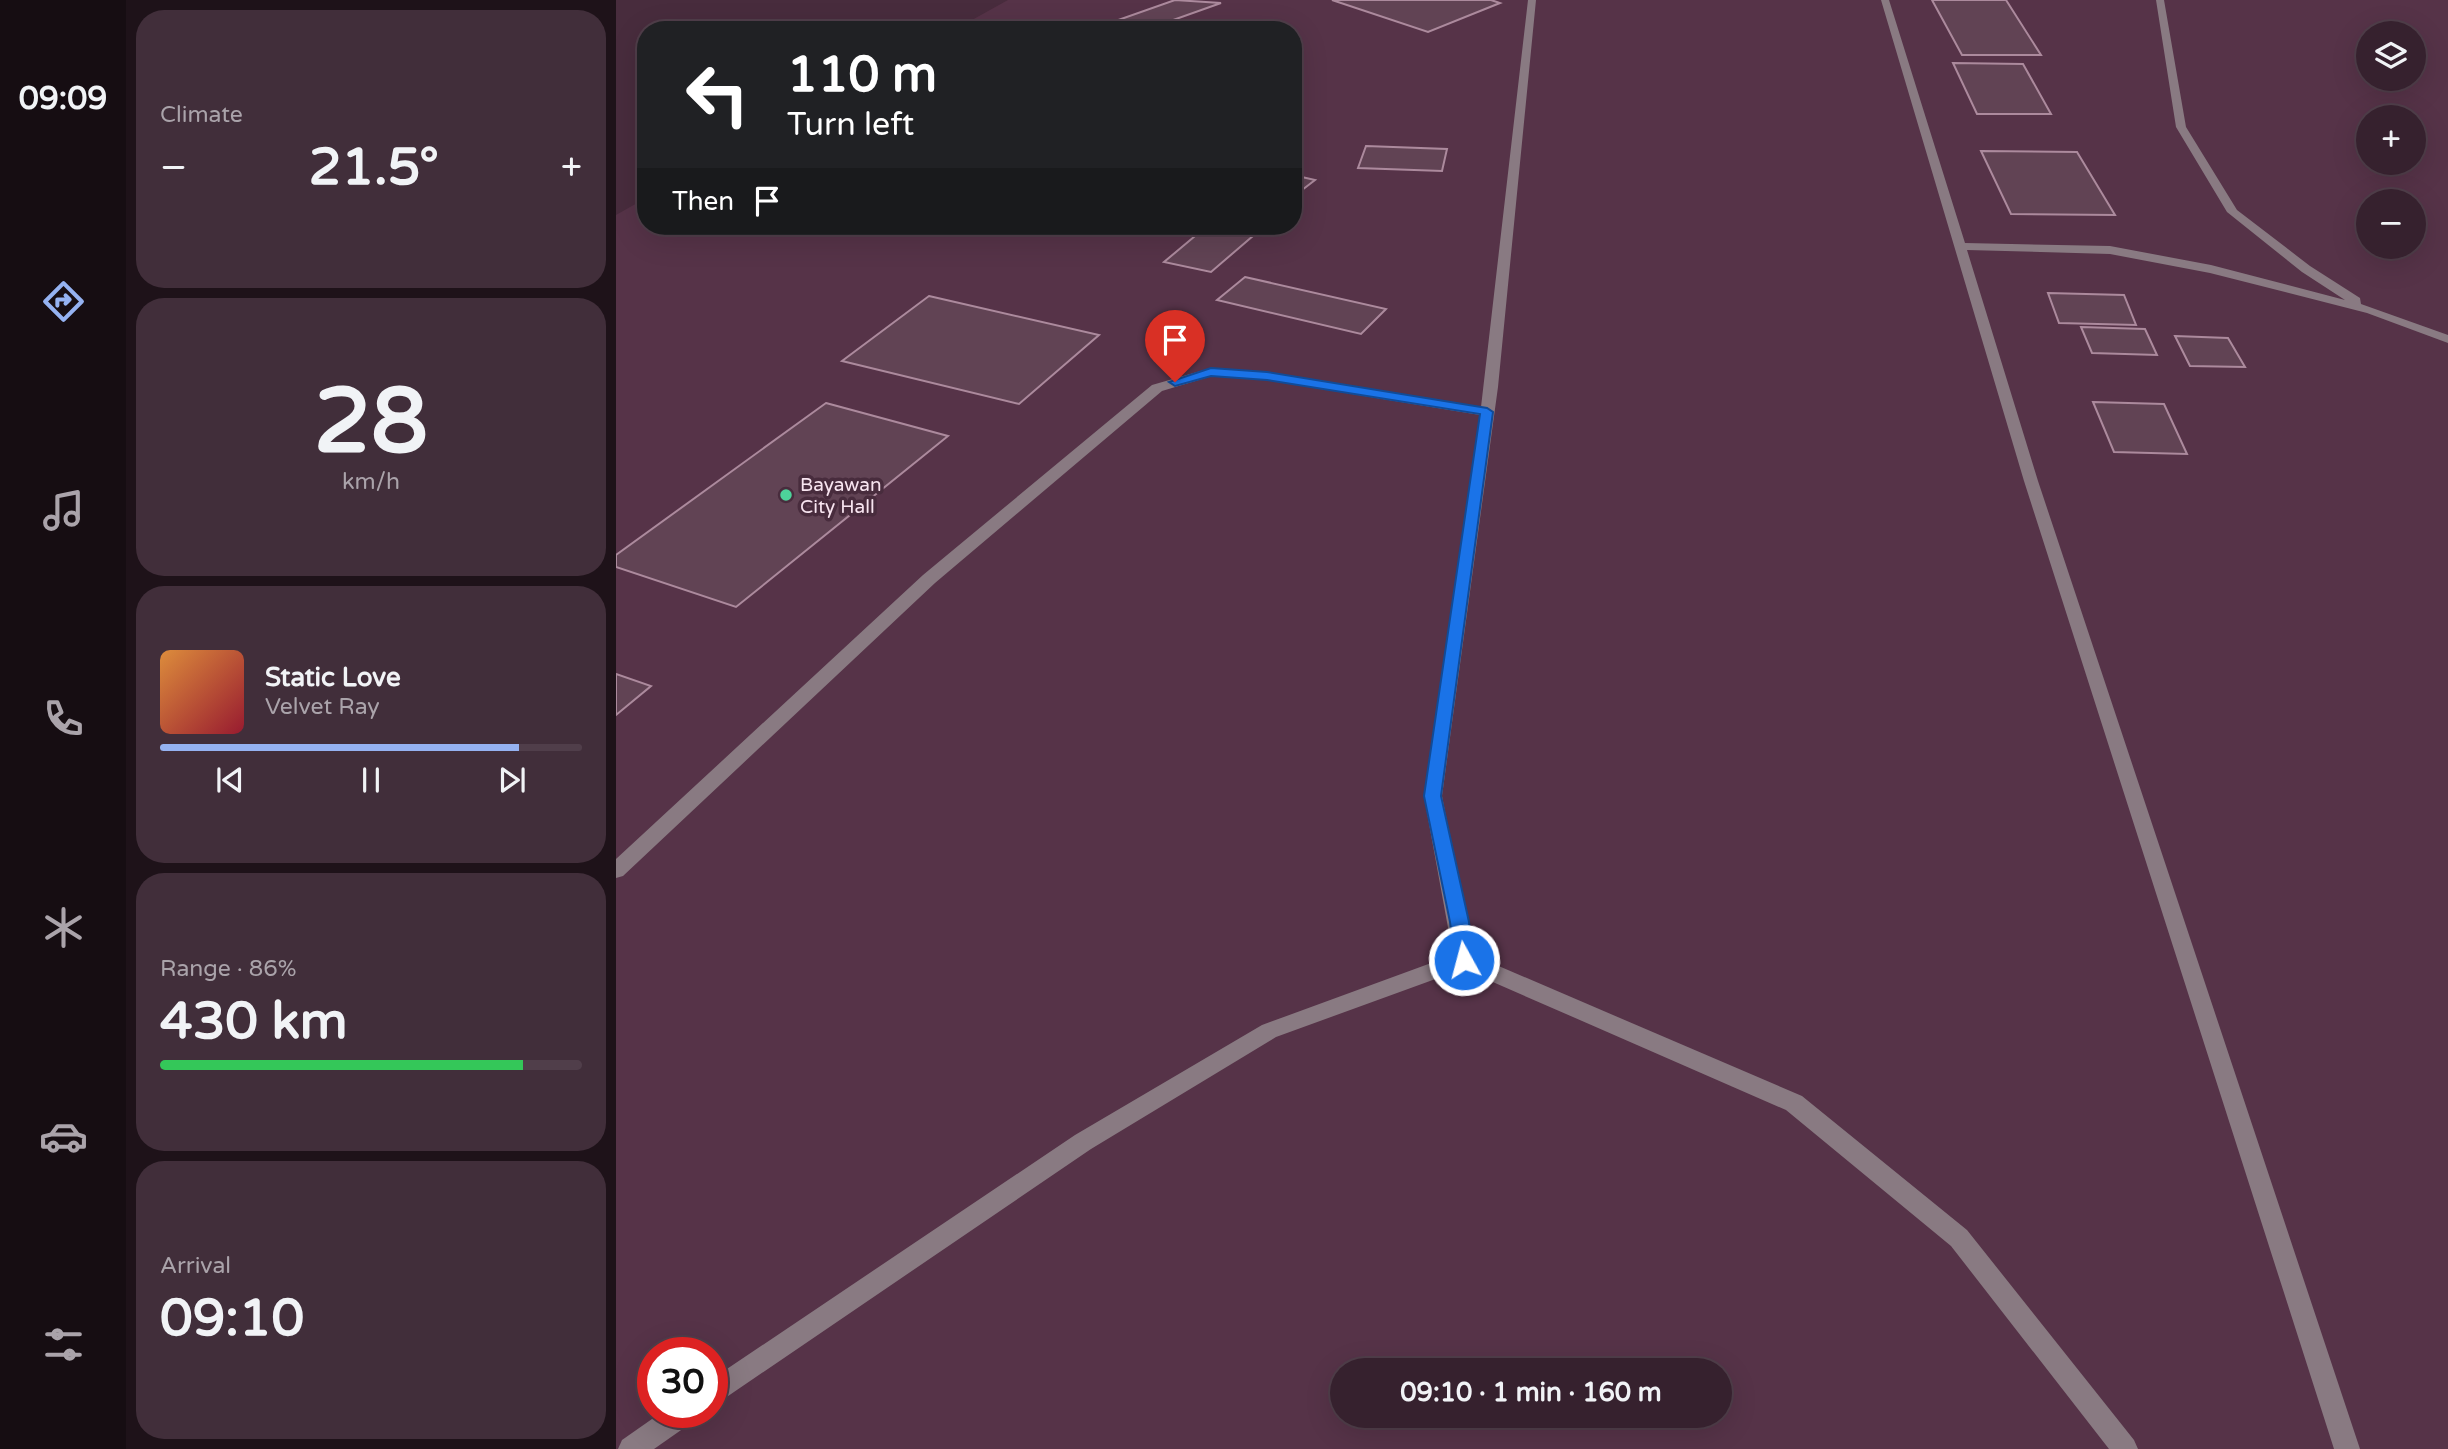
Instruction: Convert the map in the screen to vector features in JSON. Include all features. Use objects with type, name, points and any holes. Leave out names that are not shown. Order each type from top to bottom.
[{"type":"street","points":[[1464,960],[1460,922],[1433,796],[1487,412],[1532,0]]},
{"type":"street","points":[[1885,0],[2031,481],[2347,1449]]},
{"type":"street","points":[[2161,0],[2181,127],[2234,212],[2306,269],[2371,310]]},
{"type":"street","points":[[1958,246],[2110,250],[2211,269],[2371,310],[2448,339]]},
{"type":"street","points":[[616,871],[929,579],[1157,388],[1211,372],[1255,375],[1487,412]]},
{"type":"street","points":[[728,1383],[1083,1142],[1269,1031],[1464,960],[1794,1103],[1959,1238],[2124,1449]]},
{"type":"street","points":[[631,1449],[662,1428]]},
{"type":"shaded area","points":[[1008,0],[2448,0],[2448,1449],[616,1449],[616,215],[637,203],[637,235],[1302,235],[1302,21],[970,21]]},
{"type":"building","points":[[1175,0],[1221,3],[1170,21],[1121,19]]},
{"type":"building","points":[[1332,0],[1491,0],[1500,3],[1428,32]]},
{"type":"building","points":[[1932,0],[2006,0],[2041,55],[1962,55]]},
{"type":"building","points":[[1953,63],[2023,64],[2051,114],[1977,114]]},
{"type":"building","points":[[1366,146],[1447,149],[1442,171],[1358,168]]},
{"type":"building","points":[[1981,151],[2077,152],[2115,215],[2011,214]]},
{"type":"building","points":[[1302,177],[1315,180],[1302,190]]},
{"type":"building","points":[[1196,235],[1254,235],[1211,272],[1164,262]]},
{"type":"building","points":[[1245,277],[1386,309],[1361,334],[1217,300]]},
{"type":"building","points":[[2048,293],[2124,295],[2136,325],[2059,323]]},
{"type":"building","points":[[929,296],[1099,335],[1019,404],[842,361]]},
{"type":"building","points":[[2081,327],[2145,329],[2157,355],[2092,353]]},
{"type":"building","points":[[2175,336],[2228,338],[2245,367],[2190,366]]},
{"type":"building","points":[[2093,402],[2164,404],[2187,454],[2114,452]]},
{"type":"building","name":"Bayawan City Hall","points":[[826,403],[948,436],[736,607],[616,567],[616,555]]},
{"type":"building","points":[[616,674],[651,686],[616,715]]},
{"type":"place","name":"Bayawan City Hall","points":[[786,495]]},
{"type":"route","points":[[1175,382],[1211,372],[1267,376],[1487,412],[1433,796],[1460,922],[1464,960]]}]
